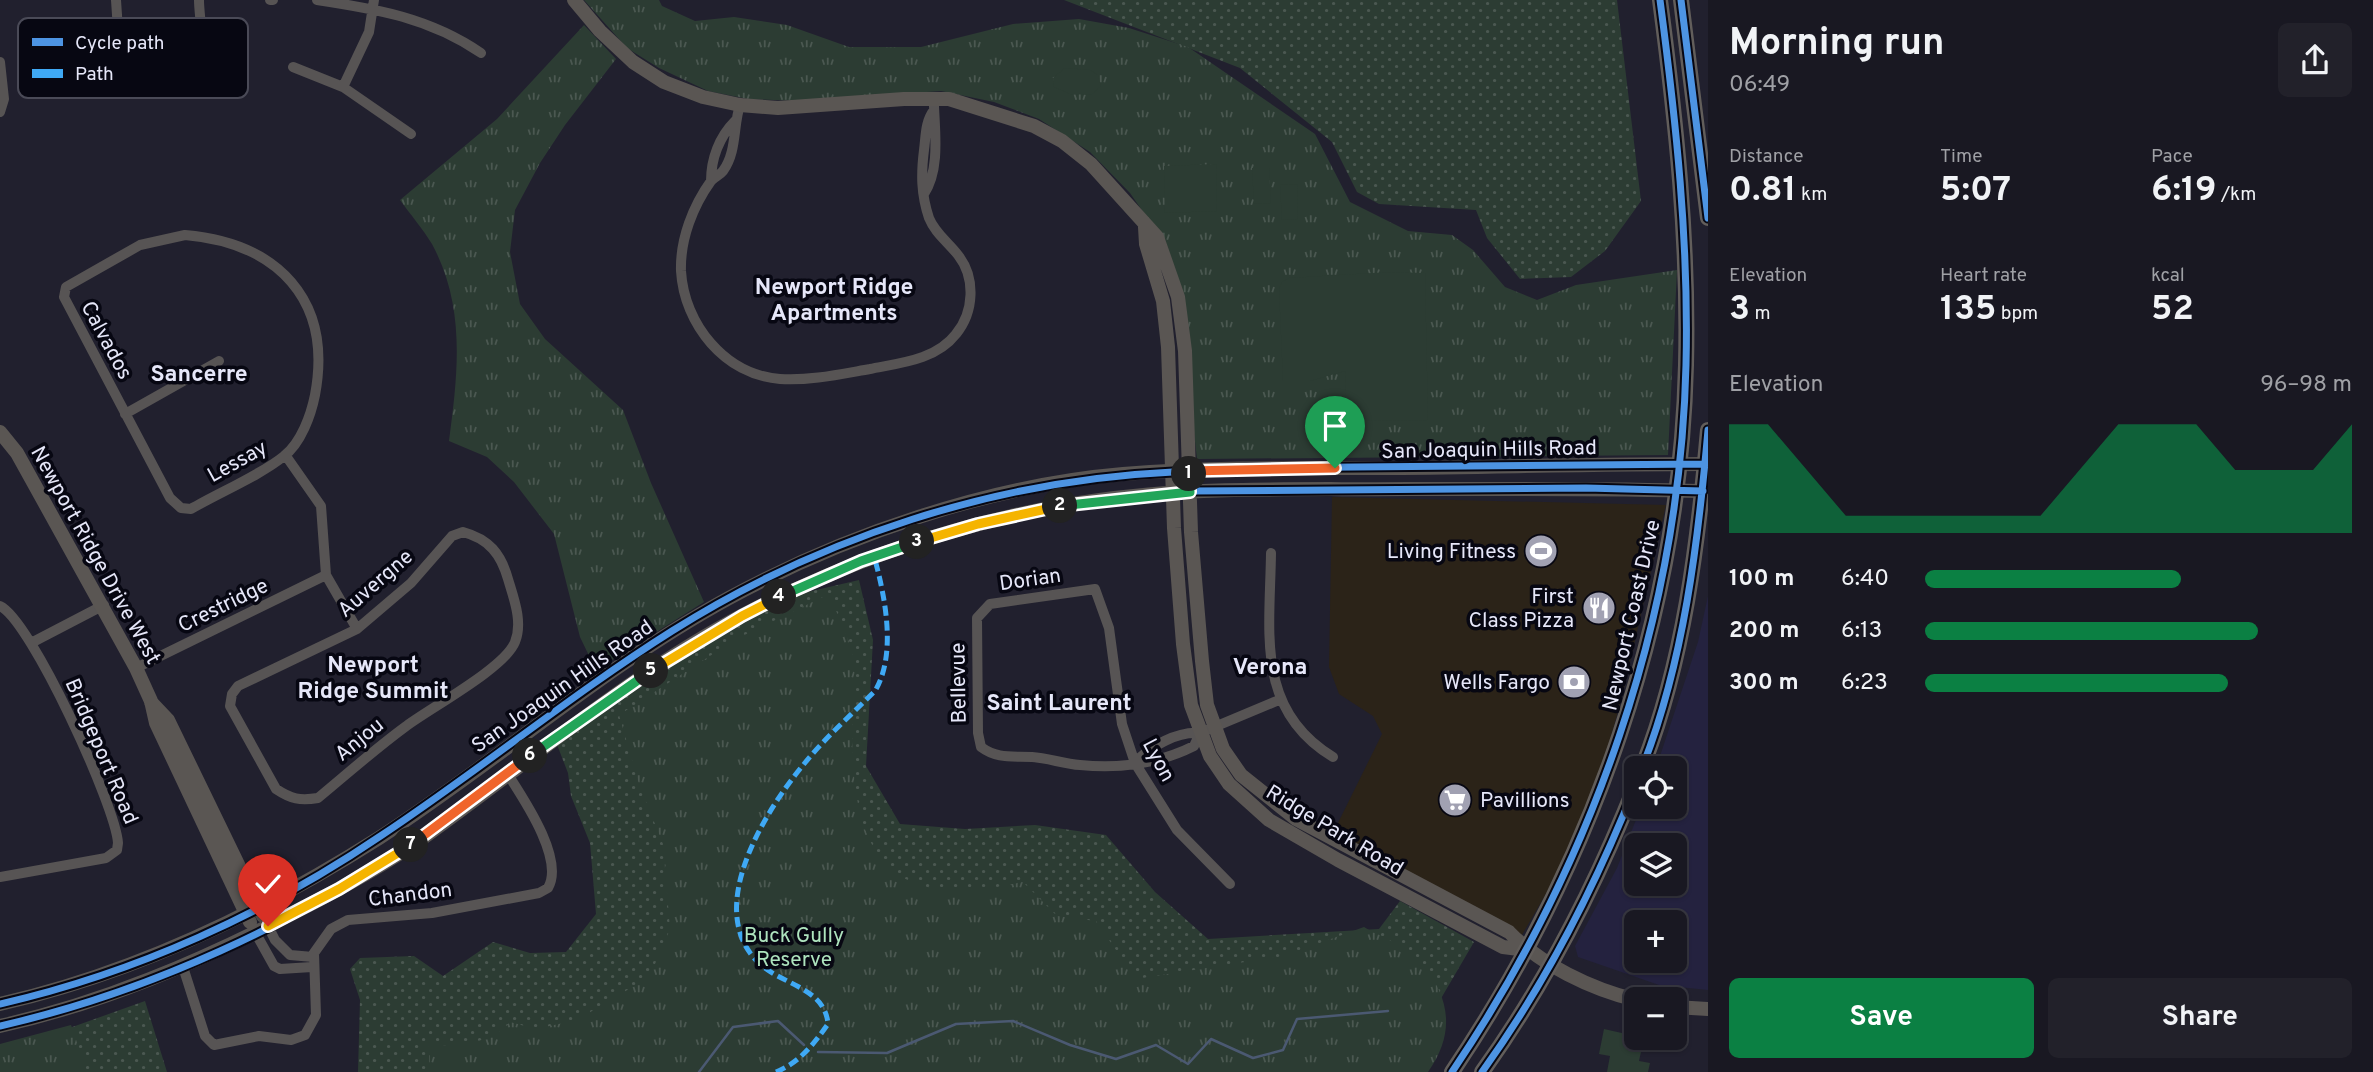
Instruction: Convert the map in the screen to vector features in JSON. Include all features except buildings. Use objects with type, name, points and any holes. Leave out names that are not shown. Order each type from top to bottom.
[{"type":"main road","name":"Ridge Park Road","points":[[574,0],[600,31],[633,62],[664,82],[703,97],[740,105],[778,108],[935,104],[983,108],[1034,126],[1062,141],[1098,171],[1145,227],[1157,237],[1172,273],[1179,302],[1185,351],[1190,492],[1210,756],[1229,784],[1269,820],[1343,863],[1503,947],[1527,950],[1590,984],[1624,996]]},
{"type":"main road","name":"Newport Coast Drive","points":[[1452,1072],[1489,1017],[1527,950],[1570,860],[1617,747],[1642,666],[1677,490],[1686,367],[1684,226],[1660,0]]},
{"type":"main road","points":[[1681,0],[1708,218]]},
{"type":"main road","name":"Ridge Park Road","points":[[1145,227],[1146,244],[1163,301],[1168,339],[1183,643],[1191,705],[1207,730]]},
{"type":"main road","points":[[1646,756],[1674,659],[1688,592],[1703,491],[1708,430]]},
{"type":"main road","name":"Newport Ridge Drive West","points":[[0,432],[17,453],[104,605],[136,668],[156,723],[262,929]]},
{"type":"main road","name":"San Joaquin Hills Road","points":[[0,1004],[150,957],[253,911],[381,836],[673,630],[784,569],[907,521],[977,501],[1121,474],[1247,468],[1705,464]]},
{"type":"main road","name":"San Joaquin Hills Road","points":[[0,1027],[100,999],[183,967],[262,929],[339,889],[425,836],[507,774],[685,649],[742,616],[861,561],[978,524],[1066,505],[1190,492],[1586,488],[1703,491]]},
{"type":"main road","points":[[1482,1072],[1584,904],[1624,812]]},
{"type":"main road","points":[[1687,1008],[1708,1009]]},
{"type":"street","points":[[116,0],[117,18]]},
{"type":"street","points":[[199,0],[199,18]]},
{"type":"street","points":[[317,0],[374,4],[435,26],[481,53]]},
{"type":"street","points":[[343,87],[363,48],[374,4]]},
{"type":"street","points":[[0,62],[1,110]]},
{"type":"street","points":[[293,68],[343,87],[411,134]]},
{"type":"street","points":[[740,105],[735,121],[737,135],[723,171],[711,181],[695,209],[682,254],[684,288],[698,325],[720,354],[747,371],[777,379],[821,376],[925,357],[950,342],[962,325],[970,301],[966,270],[935,230],[924,194],[930,184],[934,154],[937,120],[935,104]]},
{"type":"street","name":"Lessay","points":[[66,287],[140,245],[185,235],[219,238],[258,254],[284,274],[316,326],[318,376],[310,417],[286,456],[191,509]]},
{"type":"street","name":"Calvados","points":[[66,287],[66,305],[170,498],[181,508],[191,509]]},
{"type":"street","points":[[125,414],[219,361]]},
{"type":"street","points":[[286,456],[321,506],[326,575],[358,629]]},
{"type":"street","name":"Auvergne","points":[[288,798],[276,789],[254,755],[230,706],[232,694],[238,686],[358,629],[411,583],[452,536],[463,532],[481,537],[496,552],[505,568],[518,618],[515,643]]},
{"type":"street","points":[[1271,553],[1271,654],[1279,700],[1298,730],[1333,757]]},
{"type":"street","name":"Crestridge","points":[[136,668],[326,575]]},
{"type":"street","name":"Dorian","points":[[977,618],[990,604],[1095,589]]},
{"type":"street","name":"Lyon","points":[[1095,589],[1109,628],[1122,724],[1135,762],[1177,830],[1230,884]]},
{"type":"street","points":[[31,643],[104,605]]},
{"type":"street","name":"Bridgeport Road","points":[[0,606],[8,610],[31,643],[64,701],[118,843],[117,850],[106,858],[0,877]]},
{"type":"street","name":"Bellevue","points":[[977,618],[981,747],[993,756],[1034,757],[1078,765],[1117,767],[1135,762]]},
{"type":"street","name":"Anjou","points":[[288,798],[318,798],[406,726],[500,662],[515,643]]},
{"type":"street","points":[[1135,762],[1146,750],[1189,732],[1207,730],[1279,700]]},
{"type":"street","points":[[1135,762],[1156,763],[1181,753],[1194,746],[1207,730]]},
{"type":"street","name":"Chandon","points":[[313,962],[324,935],[348,920],[432,913],[539,894],[548,888],[552,877],[544,840],[528,807],[507,774]]},
{"type":"street","points":[[262,929],[290,955],[313,962]]},
{"type":"street","points":[[262,929],[274,967],[279,969],[313,962]]},
{"type":"street","points":[[183,967],[205,1036],[209,1042],[220,1046],[259,1036],[290,1040],[305,1035],[316,1015],[313,962]]},
{"type":"shaded area","points":[[1332,497],[1666,505],[1622,697],[1587,823],[1522,935],[1333,833],[1382,734],[1373,716],[1339,694],[1329,667]]},
{"type":"shaded area","points":[[1708,596],[1708,990],[1659,985],[1624,973],[1687,973],[1687,910],[1624,910],[1624,973],[1578,957],[1575,946],[1624,850],[1624,896],[1687,896],[1687,833],[1631,833],[1636,819],[1687,819],[1687,756],[1660,756],[1698,642]]},
{"type":"green space","points":[[584,0],[659,0],[662,6],[695,21],[734,17],[787,25],[849,47],[921,47],[1013,24],[1079,19],[1129,28],[1188,47],[1315,134],[1350,202],[1408,231],[1452,235],[1473,250],[1505,287],[1537,300],[1576,285],[1677,270],[1668,455],[1197,459],[1177,283],[1155,229],[1130,193],[1090,152],[1039,119],[994,102],[941,91],[798,101],[748,99],[708,91],[659,68],[627,48]]},
{"type":"green space","points":[[1064,0],[1617,0],[1641,201],[1605,251],[1571,277],[1520,279],[1487,238],[1476,210],[1379,204],[1357,192],[1332,142],[1240,68]]},
{"type":"green space","points":[[584,25],[616,59],[565,125],[540,163],[515,210],[510,252],[520,304],[545,339],[623,410],[651,483],[704,602],[596,670],[580,637],[554,534],[514,482],[487,457],[449,441],[457,365],[455,316],[443,268],[432,244],[400,200],[497,119]]},
{"type":"green space","points":[[1065,68],[1090,70],[1098,75],[1101,86],[1091,95],[1070,94],[1054,87],[1053,78]]},
{"type":"green space","points":[[1216,164],[1217,211],[1165,213],[1164,166]]},
{"type":"green space","points":[[1252,168],[1269,168],[1271,203],[1254,204]]},
{"type":"green space","points":[[1297,184],[1298,219],[1282,220],[1280,185]]},
{"type":"green space","points":[[1389,272],[1425,273],[1428,420],[1346,421],[1345,371],[1310,381],[1283,381],[1279,289],[1282,282],[1289,278]]},
{"type":"green space","name":"Buck Gully Reserve","points":[[859,580],[873,640],[866,766],[900,824],[965,829],[1035,825],[1106,835],[1155,892],[1208,939],[1379,929],[1400,901],[1474,942],[1398,1072],[358,1072],[360,1000],[350,969],[360,958],[414,956],[443,976],[493,942],[530,953],[566,952],[596,914],[590,843],[571,796],[568,773],[556,742],[655,669],[786,597]]},
{"type":"green space","name":"Buck Gully Reserve","points":[[829,594],[853,655],[855,677],[852,746],[858,804],[866,831],[878,854],[896,873],[921,885],[954,891],[980,890],[1023,882],[1057,916],[1096,921],[1136,979],[1284,956],[1364,927],[1416,957],[1439,989],[1444,1003],[1446,1030],[1437,1058],[1428,1072],[429,1072],[429,1044],[472,1042],[493,1035],[510,1022],[536,1029],[577,1020],[634,986],[652,971],[670,929],[663,844],[639,784],[619,715],[736,639]]},
{"type":"green space","points":[[145,1001],[167,1072],[0,1072],[0,1048],[22,1045]]},
{"type":"green space","points":[[71,1025],[87,1072],[0,1072],[0,1044]]},
{"type":"green space","points":[[1604,1029],[1624,1034],[1624,1050],[1641,1050],[1639,1061],[1650,1063],[1648,1072],[1607,1072],[1610,1056],[1599,1054]]},
{"type":"waterway","points":[[818,1052],[887,1053],[956,1024],[1013,1021],[1070,1045],[1116,1059],[1156,1045],[1188,1064],[1211,1039],[1253,1058],[1283,1050],[1297,1019],[1388,1011]]},
{"type":"waterway","points":[[699,1072],[733,1027],[778,1021],[804,1045]]},
{"type":"marked path","points":[[776,1072],[805,1052],[828,1024],[819,1002],[760,964],[744,942],[737,917],[738,890],[758,834],[789,784],[812,754],[875,691],[882,676],[886,660],[887,625],[874,556]]},
{"type":"cycle path","points":[[1452,1072],[1502,992],[1547,909],[1586,823],[1620,735],[1647,645],[1667,553],[1680,459],[1686,319],[1680,182],[1660,0]]},
{"type":"cycle path","points":[[1681,0],[1708,218]]},
{"type":"cycle path","points":[[1646,756],[1669,686],[1687,602],[1708,430]]},
{"type":"cycle path","points":[[1189,471],[1247,468],[1705,464]]},
{"type":"cycle path","points":[[0,1004],[51,991],[150,957],[246,915],[293,890],[382,835],[635,655],[729,598],[788,568],[850,541],[912,519],[976,501],[1107,477],[1173,472]]},
{"type":"cycle path","points":[[1190,491],[1586,488],[1703,491]]},
{"type":"cycle path","points":[[0,1026],[56,1012],[166,974],[273,926],[324,898],[434,830],[535,752],[651,671],[710,633],[792,590],[844,568],[951,532],[1061,508],[1174,493]]},
{"type":"cycle path","points":[[1482,1072],[1527,1004],[1568,932],[1624,812]]},
{"type":"place","name":"Living Fitness","points":[[1541,551]]},
{"type":"place","name":"First Class Pizza","points":[[1599,608]]},
{"type":"place","name":"Wells Fargo","points":[[1574,682]]},
{"type":"place","name":"Pavillions","points":[[1455,800]]},
{"type":"district","name":"Newport Ridge Apartments","points":[[834,299]]},
{"type":"district","name":"Sancerre","points":[[199,373]]},
{"type":"district","name":"Verona","points":[[1270,666]]},
{"type":"district","name":"Newport Ridge Summit","points":[[373,677]]},
{"type":"district","name":"Saint Laurent","points":[[1059,702]]},
{"type":"route","points":[[268,926],[339,889],[425,836],[630,685],[685,649],[800,587],[861,561],[978,524],[1066,505],[1190,492],[1189,471],[1335,468]]}]
